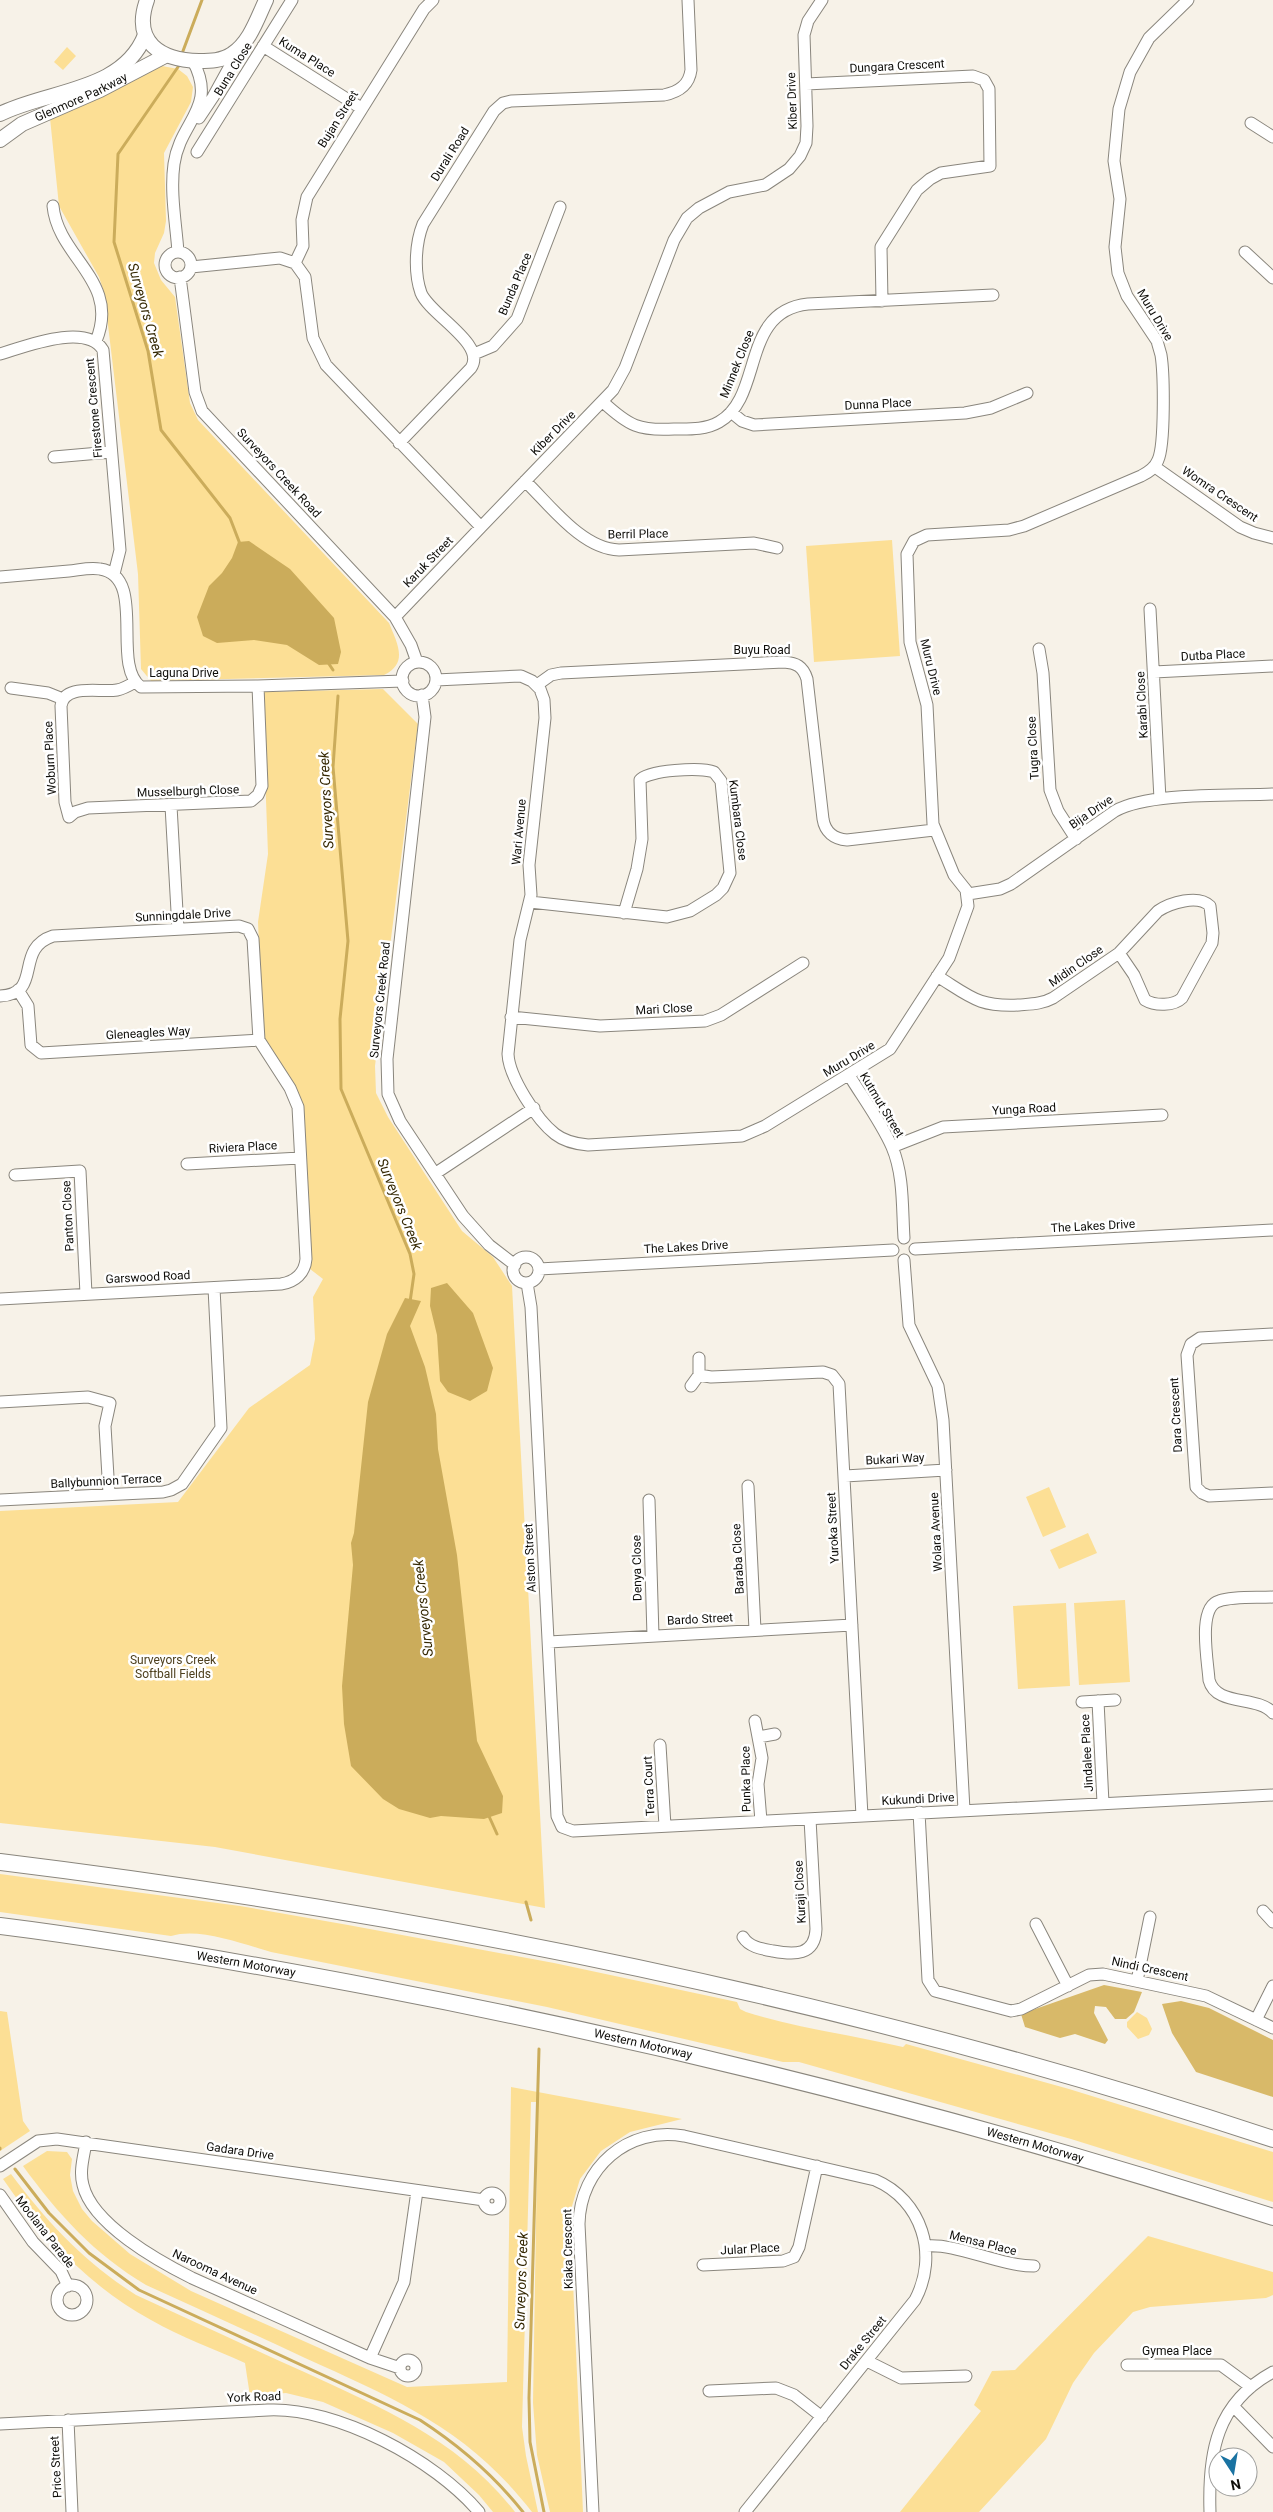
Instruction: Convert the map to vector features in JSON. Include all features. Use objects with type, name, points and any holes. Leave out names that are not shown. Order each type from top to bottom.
[{"type":"highway","points":[[0,1862],[190,1887],[511,1941],[703,1983],[885,2027],[1059,2074],[1273,2139]]},
{"type":"highway","name":"Western Motorway","points":[[0,1926],[310,1976],[646,2045],[991,2132],[1126,2171],[1273,2217]]},
{"type":"main road","points":[[144,4],[145,35],[156,51],[165,56],[193,61],[223,59],[242,45],[266,0]]},
{"type":"main road","name":"Glenmore Parkway","points":[[0,114],[109,74],[132,58],[145,35]]},
{"type":"main road","name":"Glenmore Parkway","points":[[0,140],[22,124],[100,90],[165,56]]},
{"type":"street","name":"Buna Close","points":[[198,152],[292,0]]},
{"type":"street","name":"Bujan Street","points":[[295,263],[303,246],[302,220],[307,197],[424,9],[433,0]]},
{"type":"street","name":"Durali Road","points":[[474,354],[471,348],[421,293],[417,245],[427,216],[494,111],[503,103],[511,101],[664,95],[683,87],[688,80],[691,70],[688,0]]},
{"type":"street","name":"Kiber Drive","points":[[481,527],[614,390],[625,368],[674,240],[687,218],[699,208],[729,192],[764,185],[789,169],[800,156],[807,132],[805,30],[810,16],[822,0]]},
{"type":"street","name":"Muru Drive","points":[[534,1108],[555,1134],[581,1144],[736,1137],[765,1126],[893,1046],[937,976],[956,943],[968,906],[968,894],[954,875],[934,830],[926,700],[910,636],[907,554],[911,545],[927,535],[1009,530],[1024,526],[1141,476],[1155,467],[1161,447],[1162,360],[1157,341],[1131,304],[1118,273],[1116,238],[1120,199],[1114,161],[1119,109],[1130,72],[1149,38],[1188,0]]},
{"type":"street","points":[[181,141],[213,97],[242,45]]},
{"type":"street","name":"Kuma Place","points":[[263,46],[361,108]]},
{"type":"street","points":[[178,252],[173,173],[175,158],[181,141],[198,108],[203,92],[200,75],[193,61]]},
{"type":"street","name":"Dungara Crescent","points":[[806,84],[973,76],[990,81],[990,166],[941,173],[916,190],[881,247],[882,301]]},
{"type":"street","points":[[1250,123],[1273,137]]},
{"type":"street","points":[[53,206],[58,228],[99,293],[102,321],[96,341]]},
{"type":"street","name":"Bunda Place","points":[[474,354],[493,346],[517,319],[560,207]]},
{"type":"street","points":[[178,252],[188,256],[191,267],[187,274],[180,277],[168,274],[165,266],[170,254],[178,252]]},
{"type":"street","points":[[1246,252],[1273,278]]},
{"type":"street","points":[[191,267],[280,258],[295,263],[302,270],[306,280],[311,329],[320,356],[333,374],[481,527]]},
{"type":"street","name":"Surveyors Creek Road","points":[[180,277],[195,392],[202,411],[395,617],[411,644],[417,662]]},
{"type":"street","name":"Minnek Close","points":[[603,402],[627,423],[649,430],[706,427],[718,422],[731,412],[739,399],[765,332],[780,313],[800,305],[993,295]]},
{"type":"street","name":"Firestone Crescent","points":[[0,354],[42,341],[83,337],[96,341],[104,356],[120,550],[114,574]]},
{"type":"street","points":[[399,443],[471,368],[474,362],[474,354]]},
{"type":"street","name":"Dunna Place","points":[[731,412],[746,423],[754,425],[965,413],[991,408],[1028,393]]},
{"type":"street","points":[[54,457],[111,452]]},
{"type":"street","name":"Womra Crescent","points":[[1155,467],[1240,527],[1273,538]]},
{"type":"street","name":"Berril Place","points":[[525,481],[584,538],[602,548],[619,550],[754,543],[777,548]]},
{"type":"street","name":"Karuk Street","points":[[395,617],[481,527]]},
{"type":"street","points":[[0,577],[98,568],[114,574]]},
{"type":"street","name":"Laguna Drive","points":[[114,574],[119,580],[124,594],[130,668],[135,682],[148,688],[403,681]]},
{"type":"street","name":"Karabi Close","points":[[1150,609],[1160,799]]},
{"type":"street","name":"Tugra Close","points":[[1038,649],[1043,673],[1050,790],[1058,812],[1076,839]]},
{"type":"street","points":[[417,662],[431,666],[436,680],[432,690],[422,695],[411,693],[403,681],[408,667],[417,662]]},
{"type":"street","name":"Buyu Road","points":[[537,685],[551,675],[561,673],[784,662],[795,664],[803,670],[807,678],[824,823],[828,833],[838,839],[847,840],[934,830]]},
{"type":"street","name":"Dutba Place","points":[[1154,672],[1273,666]]},
{"type":"street","points":[[436,680],[516,676],[526,677],[537,685]]},
{"type":"street","points":[[11,688],[48,693],[63,698],[72,692],[116,690],[135,682]]},
{"type":"street","name":"Wari Avenue","points":[[534,1108],[516,1079],[509,1063],[511,1017],[520,940],[530,902],[529,865],[545,718],[544,700],[537,685]]},
{"type":"street","name":"Musselburgh Close","points":[[69,817],[75,812],[88,808],[247,803],[258,795],[262,786],[258,686]]},
{"type":"street","name":"Surveyors Creek Road","points":[[422,695],[425,717],[423,742],[386,1079],[388,1094],[400,1121],[463,1216],[489,1245],[515,1265]]},
{"type":"street","name":"Woburn Place","points":[[63,698],[61,706],[64,773],[69,817]]},
{"type":"street","name":"Kumbara Close","points":[[530,902],[624,913],[661,917],[679,915],[716,895],[728,879],[730,867],[721,781],[714,772],[706,770],[653,773],[644,775],[640,780],[643,823],[641,846],[624,913]]},
{"type":"street","name":"Bija Drive","points":[[968,894],[1006,886],[1127,805],[1160,799],[1273,794]]},
{"type":"street","points":[[171,806],[178,929]]},
{"type":"street","name":"Midin Close","points":[[937,976],[988,1005],[1037,1004],[1053,998],[1119,953],[1158,911],[1166,906],[1176,902],[1198,901],[1210,906],[1213,933],[1212,943],[1182,998],[1177,1002],[1154,1004],[1145,1000],[1134,975],[1119,953]]},
{"type":"street","name":"Sunningdale Drive","points":[[18,990],[26,980],[31,954],[39,944],[49,938],[239,926],[250,931],[253,938],[259,1040],[295,1098],[299,1113],[306,1259],[304,1268],[297,1278]]},
{"type":"street","name":"Mari Close","points":[[511,1017],[600,1026],[705,1021],[722,1015],[803,963]]},
{"type":"street","points":[[0,996],[8,995],[18,990]]},
{"type":"street","name":"Gleneagles Way","points":[[18,990],[28,1006],[31,1045],[38,1054],[259,1040]]},
{"type":"street","name":"Kutmut Street","points":[[849,1075],[892,1147],[900,1179],[904,1238]]},
{"type":"street","points":[[436,1173],[534,1108]]},
{"type":"street","name":"Yunga Road","points":[[892,1147],[943,1127],[1162,1115]]},
{"type":"street","name":"Riviera Place","points":[[187,1164],[300,1158]]},
{"type":"street","name":"Panton Close","points":[[15,1175],[80,1171],[86,1294]]},
{"type":"street","name":"The Lakes Drive","points":[[915,1249],[1273,1230]]},
{"type":"street","points":[[904,1238],[910,1240],[915,1249],[911,1258],[904,1260],[896,1256],[893,1250],[897,1241],[904,1238]]},
{"type":"street","name":"The Lakes Drive","points":[[539,1269],[893,1250]]},
{"type":"street","points":[[529,1258],[536,1262],[539,1269],[535,1280],[527,1283],[520,1281],[515,1276],[515,1265],[521,1259],[529,1258]]},
{"type":"street","name":"Wolara Avenue","points":[[904,1260],[909,1325],[940,1394],[946,1470],[964,1810]]},
{"type":"street","name":"Garswood Road","points":[[0,1299],[281,1284],[297,1278]]},
{"type":"street","name":"Alston Street","points":[[527,1283],[531,1308],[557,1816],[560,1825],[564,1829]]},
{"type":"street","name":"Ballybunnion Terrace","points":[[0,1500],[164,1492],[175,1489],[185,1480],[220,1433],[222,1417],[214,1288]]},
{"type":"street","name":"Dara Crescent","points":[[1273,1334],[1200,1338],[1192,1344],[1187,1355],[1196,1487],[1202,1494],[1210,1496],[1273,1493]]},
{"type":"street","points":[[691,1386],[699,1375],[699,1358]]},
{"type":"street","name":"Yuroka Street","points":[[699,1375],[711,1377],[823,1372],[832,1375],[840,1388],[862,1816]]},
{"type":"street","points":[[0,1402],[88,1397],[110,1403],[105,1426],[109,1494]]},
{"type":"street","name":"Bukari Way","points":[[845,1476],[946,1470]]},
{"type":"street","name":"Baraba Close","points":[[748,1486],[755,1630]]},
{"type":"street","name":"Denya Close","points":[[649,1500],[653,1636]]},
{"type":"street","points":[[1273,1597],[1219,1601],[1210,1607],[1206,1621],[1209,1680],[1212,1688],[1222,1696],[1262,1706],[1273,1713]]},
{"type":"street","name":"Bardo Street","points":[[549,1642],[852,1625]]},
{"type":"street","name":"Jindalee Place","points":[[1082,1702],[1115,1700]]},
{"type":"street","name":"Jindalee Place","points":[[1098,1701],[1104,1803]]},
{"type":"street","name":"Punka Place","points":[[755,1721],[762,1758],[758,1784],[761,1821]]},
{"type":"street","name":"Punka Place","points":[[758,1737],[776,1734]]},
{"type":"street","name":"Terra Court","points":[[660,1745],[664,1826]]},
{"type":"street","name":"Kukundi Drive","points":[[564,1829],[573,1831],[1273,1795]]},
{"type":"street","name":"Nindi Crescent","points":[[919,1812],[928,1980],[932,1988],[938,1993],[1011,2011],[1021,2009],[1098,1973],[1206,1996],[1273,2028]]},
{"type":"street","name":"Kuraji Close","points":[[743,1936],[747,1942],[756,1947],[790,1954],[803,1953],[812,1944],[816,1929],[810,1818]]},
{"type":"street","points":[[1263,1911],[1273,1922]]},
{"type":"street","points":[[1137,1981],[1150,1917]]},
{"type":"street","points":[[1036,1924],[1068,1986]]},
{"type":"street","points":[[1256,2020],[1273,1986]]},
{"type":"street","name":"Kiaka Crescent","points":[[593,2512],[579,2224],[581,2202],[592,2175],[604,2160],[622,2146],[638,2139],[662,2134],[684,2136],[879,2182]]},
{"type":"street","name":"Gadara Drive","points":[[0,2166],[31,2144],[57,2138],[484,2200]]},
{"type":"street","name":"Narooma Avenue","points":[[86,2142],[82,2176],[85,2191],[102,2216],[132,2242],[192,2278],[370,2358],[400,2368]]},
{"type":"street","name":"Jular Place","points":[[703,2265],[783,2261],[794,2257],[799,2247],[817,2166]]},
{"type":"street","name":"Drake Street","points":[[746,2512],[918,2294],[926,2269],[926,2246],[920,2224],[912,2209],[898,2194],[879,2182]]},
{"type":"street","points":[[370,2358],[404,2282],[417,2191]]},
{"type":"street","name":"Moolana Parade","points":[[0,2195],[33,2242],[61,2271],[68,2286]]},
{"type":"street","name":"Mensa Place","points":[[926,2246],[941,2246],[1013,2265],[1034,2266]]},
{"type":"street","points":[[867,2361],[894,2376],[908,2379],[966,2376]]},
{"type":"street","name":"Gymea Place","points":[[1127,2365],[1221,2365],[1251,2387]]},
{"type":"street","points":[[1210,2512],[1212,2454],[1220,2430],[1234,2407],[1251,2387],[1273,2372]]},
{"type":"street","points":[[709,2391],[776,2388],[794,2395],[822,2417]]},
{"type":"street","points":[[1234,2407],[1273,2447]]},
{"type":"street","name":"York Road","points":[[0,2424],[279,2409],[311,2412],[336,2421],[416,2459],[450,2482],[479,2512]]},
{"type":"street","name":"Price Street","points":[[68,2420],[72,2512]]},
{"type":"green space","points":[[67,47],[76,56],[63,70],[54,62]]},
{"type":"green space","points":[[162,66],[178,69],[187,76],[193,87],[191,102],[164,153],[166,221],[164,233],[155,253],[154,263],[161,280],[175,297],[190,403],[198,420],[389,623],[398,645],[399,659],[392,670],[384,675],[151,681],[141,669],[138,574],[104,292],[99,277],[59,206],[50,118]]},
{"type":"green space","points":[[892,540],[900,656],[814,662],[806,546]]},
{"type":"green space","name":"Surveyors Creek Softball Fields","points":[[383,689],[418,724],[375,1066],[376,1093],[388,1117],[462,1231],[493,1257],[512,1286],[545,1908],[215,1847],[0,1823],[0,1511],[178,1502],[249,1408],[310,1365],[315,1339],[313,1297],[323,1279],[310,1269],[302,1105],[263,1040],[258,922],[268,854],[262,692]]},
{"type":"green space","points":[[1049,1487],[1066,1527],[1043,1537],[1026,1497]]},
{"type":"green space","points":[[1088,1533],[1097,1553],[1059,1569],[1050,1550]]},
{"type":"green space","points":[[1125,1600],[1130,1682],[1079,1685],[1074,1603]]},
{"type":"green space","points":[[1066,1603],[1070,1686],[1018,1689],[1013,1606]]},
{"type":"green space","points":[[0,1874],[240,1906],[554,1963],[737,2002],[740,2009],[746,2012],[785,2023],[903,2047],[906,2044],[1069,2089],[1273,2152],[1273,2202],[1071,2139],[799,2062],[783,2062],[547,2007],[271,1952],[208,1935],[182,1934],[171,1936],[0,1912]]},
{"type":"green space","points":[[0,2011],[7,2012],[23,2121],[30,2131],[0,2151]]},
{"type":"green space","points":[[1137,2012],[1147,2018],[1152,2029],[1149,2035],[1138,2039],[1127,2027],[1127,2022]]},
{"type":"green space","points":[[511,2087],[682,2119],[630,2132],[601,2151],[580,2179],[570,2213],[583,2512],[550,2512],[537,2455],[533,2403],[538,2102],[531,2102],[522,2427],[538,2512],[532,2512],[483,2459],[456,2438],[400,2403],[146,2285],[127,2273],[78,2232],[23,2166],[47,2151],[67,2152],[72,2159],[70,2175],[73,2191],[82,2209],[92,2221],[130,2254],[191,2291],[407,2387],[507,2382]]},
{"type":"green space","points":[[11,2174],[53,2225],[83,2255],[99,2269],[136,2295],[362,2399],[418,2428],[444,2445],[469,2465],[493,2487],[515,2512],[493,2512],[479,2495],[444,2462],[393,2433],[323,2402],[286,2393],[250,2396],[245,2363],[151,2320],[128,2307],[87,2276],[51,2240],[18,2200],[3,2179]]},
{"type":"green space","points":[[1148,2236],[1273,2272],[1273,2295],[1266,2298],[1150,2307],[1133,2312],[1094,2353],[1073,2383],[1046,2439],[979,2512],[900,2512],[981,2411],[974,2405],[992,2371],[1015,2370]]},
{"type":"shaded area","points":[[1104,1985],[1142,1992],[1134,2012],[1126,2019],[1115,2019],[1106,2007],[1095,2006],[1094,2013],[1108,2040],[1105,2044],[1075,2034],[1060,2038],[1025,2027],[1021,2014]]},
{"type":"shaded area","points":[[1181,2001],[1209,2008],[1273,2040],[1273,2097],[1196,2072],[1172,2033],[1162,2004]]},
{"type":"water","points":[[249,541],[290,569],[334,618],[341,652],[338,664],[319,665],[287,645],[254,640],[217,643],[203,636],[197,617],[209,586],[222,573],[232,558],[238,542]]},
{"type":"water","points":[[447,1283],[473,1313],[493,1368],[487,1391],[470,1401],[448,1392],[440,1381],[437,1335],[430,1306],[431,1288]]},
{"type":"water","points":[[405,1298],[421,1301],[410,1326],[425,1367],[436,1414],[438,1449],[457,1555],[477,1741],[503,1796],[502,1813],[484,1819],[441,1816],[430,1818],[399,1809],[383,1799],[351,1766],[344,1724],[342,1686],[353,1565],[351,1543],[354,1533],[368,1402],[387,1334]]},
{"type":"waterway","name":"Surveyors Creek","points":[[183,51],[202,0]]},
{"type":"waterway","name":"Surveyors Creek","points":[[178,67],[118,154],[114,242],[148,351],[161,430],[230,518],[240,544]]},
{"type":"waterway","name":"Surveyors Creek","points":[[327,661],[333,670]]},
{"type":"waterway","name":"Surveyors Creek","points":[[338,696],[333,767],[348,941],[340,1019],[341,1089],[410,1254],[414,1274],[410,1302]]},
{"type":"waterway","name":"Surveyors Creek","points":[[488,1814],[497,1834]]},
{"type":"waterway","name":"Surveyors Creek","points":[[526,1902],[531,1920]]},
{"type":"waterway","name":"Surveyors Creek","points":[[539,2049],[529,2398],[530,2442],[544,2512]]},
{"type":"waterway","points":[[15,2169],[49,2213],[89,2253],[139,2290],[420,2420],[449,2440],[488,2473],[523,2512]]}]
